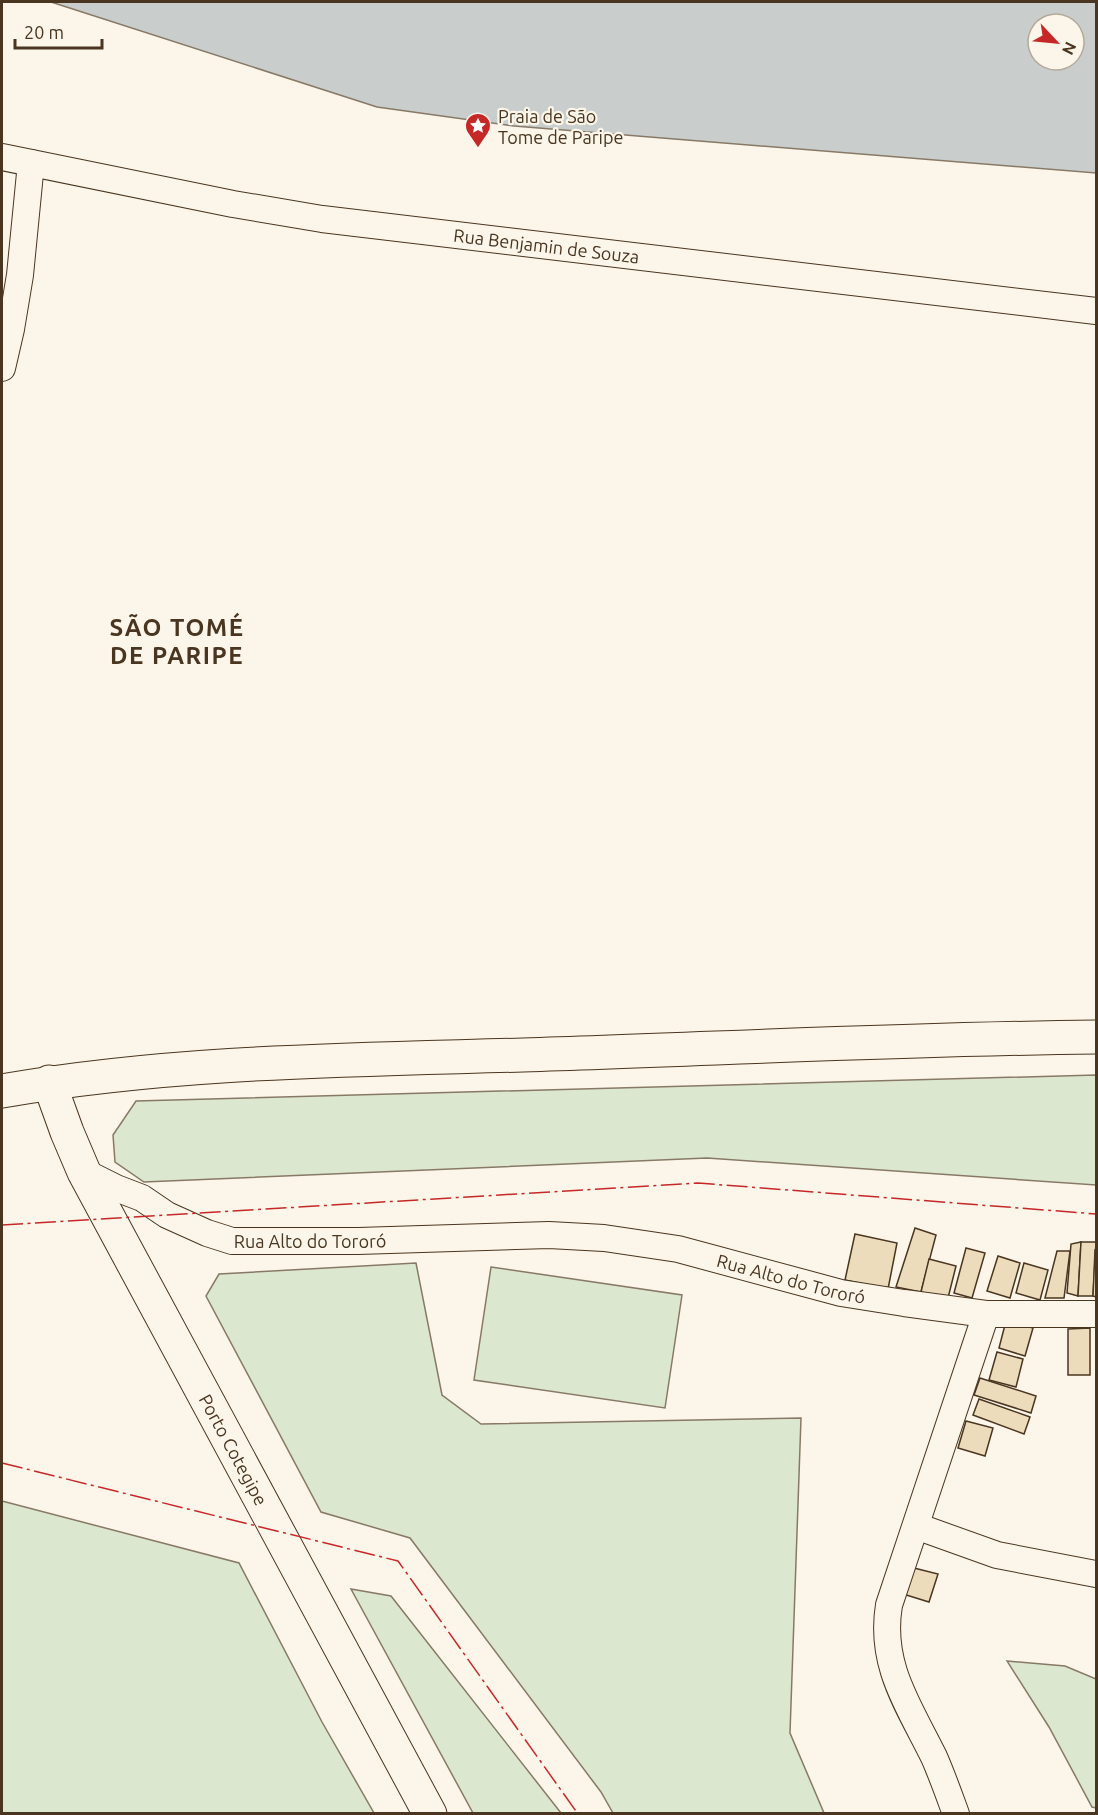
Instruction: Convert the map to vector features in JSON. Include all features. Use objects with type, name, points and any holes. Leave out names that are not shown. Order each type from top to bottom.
[{"type":"main road","points":[[2,1091],[50,1082],[153,1071],[290,1062],[955,1039],[1096,1037]]},
{"type":"main road","name":"Porto Cotegipe","points":[[50,1082],[84,1172],[430,1814]]},
{"type":"street","name":"Rua Benjamin de Souza","points":[[2,157],[233,204],[322,219],[1096,310]]},
{"type":"street","points":[[2,368],[20,274],[31,163]]},
{"type":"street","name":"Rua Alto do Tororó","points":[[84,1172],[142,1198],[167,1215],[207,1233],[232,1241],[358,1241],[549,1236],[604,1238],[678,1249],[841,1293],[987,1314],[1096,1314]]},
{"type":"street","points":[[956,1814],[934,1759],[899,1689],[888,1650],[886,1623],[889,1605],[987,1314]]},
{"type":"street","points":[[916,1526],[997,1555],[1096,1574]]},
{"type":"green space","points":[[1096,1075],[1096,1185],[707,1158],[144,1182],[115,1162],[113,1135],[136,1101]]},
{"type":"green space","points":[[416,1263],[442,1395],[481,1424],[801,1418],[790,1733],[824,1813],[613,1813],[601,1792],[410,1538],[321,1512],[206,1296],[219,1274]]},
{"type":"green space","points":[[491,1267],[682,1295],[665,1408],[474,1380]]},
{"type":"green space","points":[[2,1501],[239,1563],[322,1722],[374,1813],[2,1813]]},
{"type":"green space","points":[[351,1589],[391,1596],[561,1813],[473,1813]]},
{"type":"green space","points":[[1007,1661],[1065,1666],[1096,1679],[1096,1808],[1092,1807],[1049,1727]]},
{"type":"shaded area","points":[[51,2],[1096,2],[1096,173],[514,126],[377,107]]},
{"type":"building","points":[[915,1228],[936,1235],[921,1292],[896,1287]]},
{"type":"building","points":[[855,1234],[897,1243],[888,1289],[845,1280]]},
{"type":"building","points":[[1081,1242],[1078,1296],[1067,1293],[1071,1244]]},
{"type":"building","points":[[1081,1242],[1096,1242],[1093,1296],[1078,1296]]},
{"type":"building","points":[[966,1248],[985,1253],[972,1298],[954,1293]]},
{"type":"building","points":[[1096,1250],[1096,1297],[1093,1296]]},
{"type":"building","points":[[1057,1251],[1070,1251],[1064,1298],[1045,1298]]},
{"type":"building","points":[[998,1256],[1020,1263],[1010,1298],[987,1291]]},
{"type":"building","points":[[929,1259],[956,1266],[948,1298],[921,1292]]},
{"type":"building","points":[[1024,1263],[1048,1270],[1040,1300],[1016,1293]]},
{"type":"building","points":[[1006,1321],[1033,1328],[1025,1356],[999,1348]]},
{"type":"building","points":[[1090,1328],[1090,1375],[1068,1375],[1068,1329]]},
{"type":"building","points":[[997,1352],[1023,1359],[1016,1387],[989,1380]]},
{"type":"building","points":[[980,1378],[1036,1396],[1031,1413],[974,1395]]},
{"type":"building","points":[[979,1399],[1030,1417],[1024,1434],[973,1415]]},
{"type":"building","points":[[966,1421],[993,1428],[985,1456],[958,1448]]},
{"type":"building","points":[[910,1567],[938,1574],[929,1602],[903,1594]]},
{"type":"power","points":[[2,1225],[698,1183],[1096,1214]]},
{"type":"power","points":[[2,1463],[398,1561],[578,1814]]},
{"type":"place","name":"Praia de São Tome de Paripe","points":[[478,149]]},
{"type":"district","name":"SÃO TOMÉ DE PARIPE","points":[[177,641]]}]
